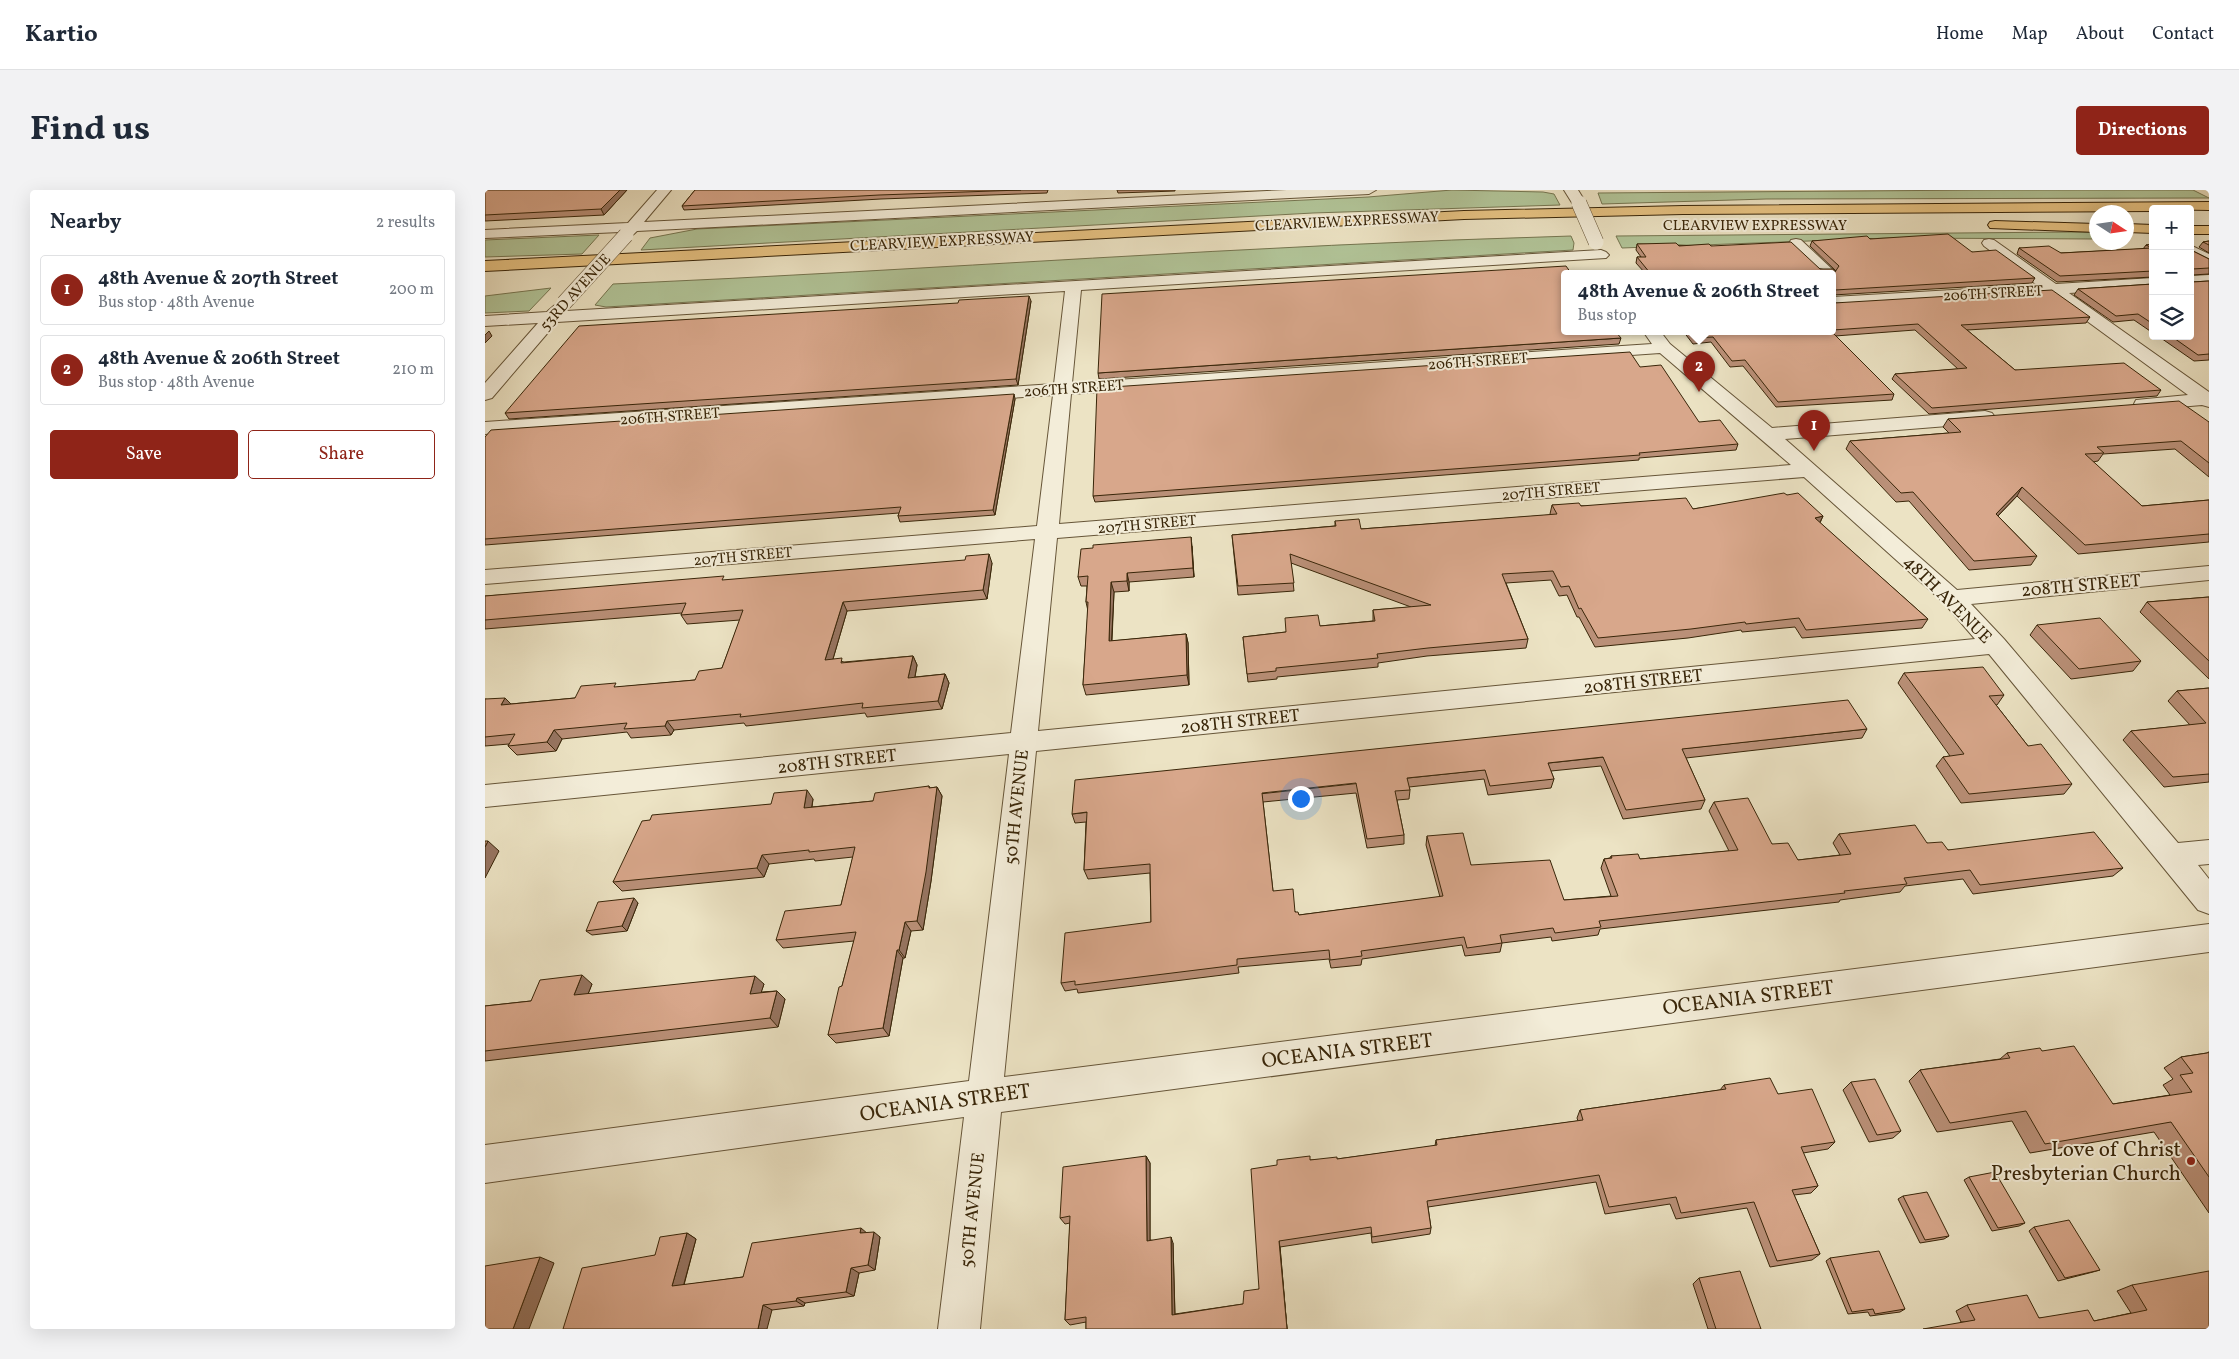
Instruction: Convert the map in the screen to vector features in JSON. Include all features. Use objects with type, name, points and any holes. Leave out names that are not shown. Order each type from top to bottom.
[{"type":"highway","points":[[2130,205],[2209,202]]},
{"type":"highway","name":"CLEARVIEW EXPRESSWAY","points":[[485,266],[1464,215],[1617,211],[2089,206]]},
{"type":"highway","name":"CLEARVIEW EXPRESSWAY","points":[[2134,206],[2209,206]]},
{"type":"highway","points":[[2194,222],[2209,222]]},
{"type":"highway","points":[[2089,223],[1984,225],[2089,228]]},
{"type":"highway","points":[[2134,223],[2149,223]]},
{"type":"highway","points":[[1576,227],[1604,227]]},
{"type":"highway","points":[[2134,228],[2149,229]]},
{"type":"highway","points":[[2194,230],[2209,230]]},
{"type":"highway","name":"CLEARVIEW EXPRESSWAY","points":[[1080,250],[1302,238]]},
{"type":"highway","points":[[564,278],[614,275]]},
{"type":"street","name":"53RD AVENUE","points":[[485,394],[664,190]]},
{"type":"street","name":"CLEARVIEW EXPRESSWAY","points":[[485,234],[630,231],[1083,197],[1369,190]]},
{"type":"street","points":[[1571,190],[1579,203],[1598,249],[1610,269]]},
{"type":"street","points":[[1989,242],[2208,400]]},
{"type":"street","points":[[1796,243],[1824,270]]},
{"type":"street","points":[[485,321],[1074,286],[1598,249]]},
{"type":"street","points":[[2192,250],[2209,260]]},
{"type":"street","points":[[2194,281],[2209,280]]},
{"type":"street","points":[[1836,281],[1857,301]]},
{"type":"street","name":"206TH STREET","points":[[1836,302],[2149,284]]},
{"type":"street","name":"50TH AVENUE","points":[[959,1329],[1045,532],[1074,286]]},
{"type":"street","name":"206TH STREET","points":[[485,428],[1062,389],[1658,340]]},
{"type":"street","name":"48TH AVENUE","points":[[1658,340],[1768,434],[1953,598],[1995,645],[2209,901]]},
{"type":"street","points":[[2121,406],[2208,400]]},
{"type":"street","points":[[1768,434],[2003,415]]},
{"type":"street","name":"207TH STREET","points":[[485,577],[1809,470]]},
{"type":"street","name":"208TH STREET","points":[[1953,598],[2209,573]]},
{"type":"street","name":"208TH STREET","points":[[485,796],[1995,645]]},
{"type":"street","points":[[2173,856],[2209,852]]},
{"type":"street","name":"OCEANIA STREET","points":[[485,1164],[984,1097],[2209,938]]},
{"type":"green space","points":[[1452,190],[1543,192],[1554,194],[1560,205],[1313,213],[641,250],[650,238],[697,229],[1368,197]]},
{"type":"green space","points":[[2193,190],[2209,198],[1766,199],[1602,204],[1598,193]]},
{"type":"green space","points":[[2089,232],[2089,239],[1889,238],[1622,248],[1616,236]]},
{"type":"green space","points":[[599,235],[582,254],[485,257],[485,240]]},
{"type":"green space","points":[[1571,236],[1574,243],[1573,250],[606,307],[595,305],[613,284],[1212,251]]},
{"type":"green space","points":[[551,288],[529,311],[485,313],[485,296]]},
{"type":"building","points":[[485,190],[620,190],[601,209],[485,215]]},
{"type":"building","points":[[695,190],[1021,190],[879,195],[682,206]]},
{"type":"building","points":[[1948,234],[1972,252],[1996,250],[2035,278],[1836,290],[1836,270],[1839,266],[1812,241],[1867,236],[1870,239]]},
{"type":"building","points":[[1791,242],[1820,269],[1833,269],[1648,270],[1637,257],[1646,257],[1637,244],[1676,243],[1679,246],[1709,244],[1711,246]]},
{"type":"building","points":[[2049,246],[2061,253],[2149,248],[2149,271],[2060,276],[2019,248]]},
{"type":"building","points":[[2194,252],[2209,259],[2209,268],[2194,269]]},
{"type":"building","points":[[1566,266],[1569,270],[1561,270],[1561,335],[1618,335],[1621,338],[1098,373],[1102,294]]},
{"type":"building","points":[[2209,281],[2209,354],[2198,355],[2177,340],[2194,340],[2194,282]]},
{"type":"building","points":[[2149,284],[2149,321],[2138,314],[2116,316],[2078,289]]},
{"type":"building","points":[[2052,290],[2090,317],[1961,325],[2015,370],[2124,363],[2161,390],[1932,408],[1895,374],[1967,368],[1918,324],[1836,330],[1836,303]]},
{"type":"building","points":[[1029,296],[1016,379],[505,413],[579,326],[958,303],[959,300]]},
{"type":"building","points":[[1692,335],[1835,335],[1894,394],[1778,402],[1745,360],[1732,361],[1713,337],[1694,338]]},
{"type":"building","points":[[1630,352],[1640,367],[1661,365],[1699,422],[1720,420],[1738,444],[1639,453],[1640,455],[1093,496],[1097,388]]},
{"type":"building","points":[[1014,394],[993,510],[898,516],[901,507],[485,539],[485,437],[491,430]]},
{"type":"building","points":[[2179,401],[2209,422],[2209,463],[2181,441],[2097,447],[2104,453],[2085,454],[2142,506],[2209,500],[2209,534],[2085,545],[2022,487],[1996,514],[2037,556],[1974,561],[1913,492],[1901,493],[1850,441],[1961,432],[1948,419]]},
{"type":"building","points":[[1784,493],[1787,495],[1798,493],[1823,516],[1815,518],[1928,619],[1806,630],[1799,618],[1598,638],[1581,608],[1579,609],[1569,586],[1561,587],[1553,571],[1502,574],[1528,639],[1377,654],[1378,658],[1276,668],[1276,671],[1247,674],[1243,637],[1286,632],[1285,618],[1318,615],[1320,626],[1375,621],[1373,610],[1431,605],[1290,554],[1294,583],[1238,586],[1232,535],[1336,526],[1335,521],[1359,519],[1361,529],[1557,514],[1552,505],[1579,503],[1581,506],[1686,498],[1693,509]]},
{"type":"building","points":[[1191,537],[1193,568],[1127,573],[1127,581],[1111,582],[1109,641],[1186,634],[1187,675],[1083,685],[1088,576],[1078,577],[1081,549],[1093,548],[1093,545]]},
{"type":"building","points":[[989,554],[983,590],[843,602],[825,660],[842,658],[841,663],[913,656],[908,678],[945,674],[938,701],[862,708],[863,703],[740,717],[741,714],[667,721],[665,726],[624,729],[627,723],[554,730],[547,742],[508,746],[515,734],[485,737],[485,699],[505,698],[501,705],[575,698],[581,686],[616,683],[614,687],[695,680],[699,671],[722,668],[743,610],[681,615],[686,603],[485,620],[485,596],[724,576],[722,580],[965,560],[966,556]]},
{"type":"building","points":[[2209,597],[2209,661],[2147,602]]},
{"type":"building","points":[[2100,618],[2141,661],[2079,669],[2037,625]]},
{"type":"building","points":[[1983,667],[2004,695],[1989,696],[2028,746],[2041,744],[2072,784],[1969,794],[1943,757],[1964,754],[1904,673]]},
{"type":"building","points":[[2209,688],[2209,774],[2173,777],[2131,731],[2206,723],[2177,691]]},
{"type":"building","points":[[1848,700],[1867,729],[1682,749],[1705,800],[1626,810],[1603,757],[1548,763],[1554,779],[1490,786],[1485,770],[1407,778],[1410,790],[1395,791],[1404,835],[1367,839],[1356,783],[1262,793],[1273,891],[1293,889],[1295,912],[1298,912],[1299,915],[1443,896],[1427,836],[1463,833],[1471,865],[1550,860],[1564,900],[1618,896],[1604,859],[1612,858],[1611,856],[1638,854],[1640,859],[1738,850],[1714,802],[1748,798],[1772,844],[1788,843],[1798,860],[1851,854],[1839,834],[1915,825],[1927,843],[1942,842],[1948,850],[2094,832],[2123,868],[1980,885],[1970,870],[1904,878],[1907,884],[1844,891],[1845,893],[1599,921],[1601,927],[1555,933],[1553,928],[1500,935],[1502,943],[1467,948],[1464,937],[1361,951],[1362,956],[1330,960],[1329,950],[1237,959],[1237,965],[1075,985],[1075,981],[1061,983],[1065,933],[1151,922],[1150,864],[1084,870],[1087,812],[1072,814],[1075,780]]},
{"type":"building","points":[[929,786],[929,788],[937,787],[926,872],[917,921],[905,922],[899,950],[897,950],[883,1028],[828,1035],[839,987],[842,986],[856,932],[776,940],[785,911],[841,905],[855,847],[762,855],[757,868],[613,882],[642,821],[650,820],[652,815],[771,804],[774,793],[807,790],[804,808],[873,801],[875,793]]},
{"type":"building","points":[[634,898],[622,926],[586,931],[598,902]]},
{"type":"building","points":[[582,975],[574,995],[755,976],[750,994],[777,991],[770,1018],[485,1051],[485,1006],[531,1001],[540,980]]},
{"type":"building","points":[[2074,1046],[2113,1104],[2192,1092],[2180,1075],[2193,1073],[2181,1057],[2209,1052],[2209,1177],[2171,1122],[2045,1144],[2026,1111],[1950,1123],[1920,1070],[2010,1058],[2007,1053],[2040,1048],[2042,1051]]},
{"type":"building","points":[[1770,1078],[1778,1094],[1812,1089],[1835,1142],[1801,1147],[1818,1186],[1792,1190],[1820,1254],[1777,1261],[1754,1202],[1681,1213],[1676,1197],[1609,1207],[1599,1175],[1427,1201],[1431,1228],[1372,1237],[1371,1227],[1279,1241],[1287,1329],[1086,1329],[1086,1317],[1065,1320],[1070,1216],[1060,1218],[1063,1167],[1146,1156],[1147,1241],[1171,1237],[1172,1315],[1243,1304],[1244,1291],[1259,1289],[1251,1169],[1277,1165],[1277,1160],[1310,1156],[1310,1160],[1337,1157],[1337,1159],[1437,1145],[1436,1140],[1583,1120],[1580,1110],[1726,1089],[1724,1085]]},
{"type":"building","points":[[1875,1079],[1901,1131],[1877,1135],[1851,1082]]},
{"type":"building","points":[[1995,1172],[2025,1223],[1998,1228],[1969,1177]]},
{"type":"building","points":[[1927,1192],[1949,1236],[1925,1240],[1903,1196]]},
{"type":"building","points":[[2069,1220],[2100,1270],[2065,1278],[2034,1227]]},
{"type":"building","points":[[861,1228],[860,1233],[874,1232],[868,1265],[851,1268],[846,1292],[797,1298],[796,1301],[763,1305],[758,1329],[563,1329],[582,1268],[655,1255],[660,1237],[687,1233],[672,1286],[743,1277],[752,1243]]},
{"type":"building","points":[[1879,1251],[1905,1309],[1875,1314],[1873,1309],[1852,1312],[1830,1258]]},
{"type":"building","points":[[540,1257],[513,1329],[485,1329],[485,1266]]},
{"type":"building","points":[[1740,1271],[1761,1329],[1716,1329],[1699,1278]]},
{"type":"building","points":[[2209,1271],[2209,1329],[1923,1329],[1975,1320],[1967,1305],[2027,1295],[2039,1318],[2088,1310],[2094,1321],[2147,1310],[2132,1285]]},
{"type":"place","name":"48th Avenue & 206th Street","points":[[1699,392]]},
{"type":"place","name":"48th Avenue & 207th Street","points":[[1814,451]]},
{"type":"place","name":"Love of Christ Presbyterian Church","points":[[2191,1161]]}]
